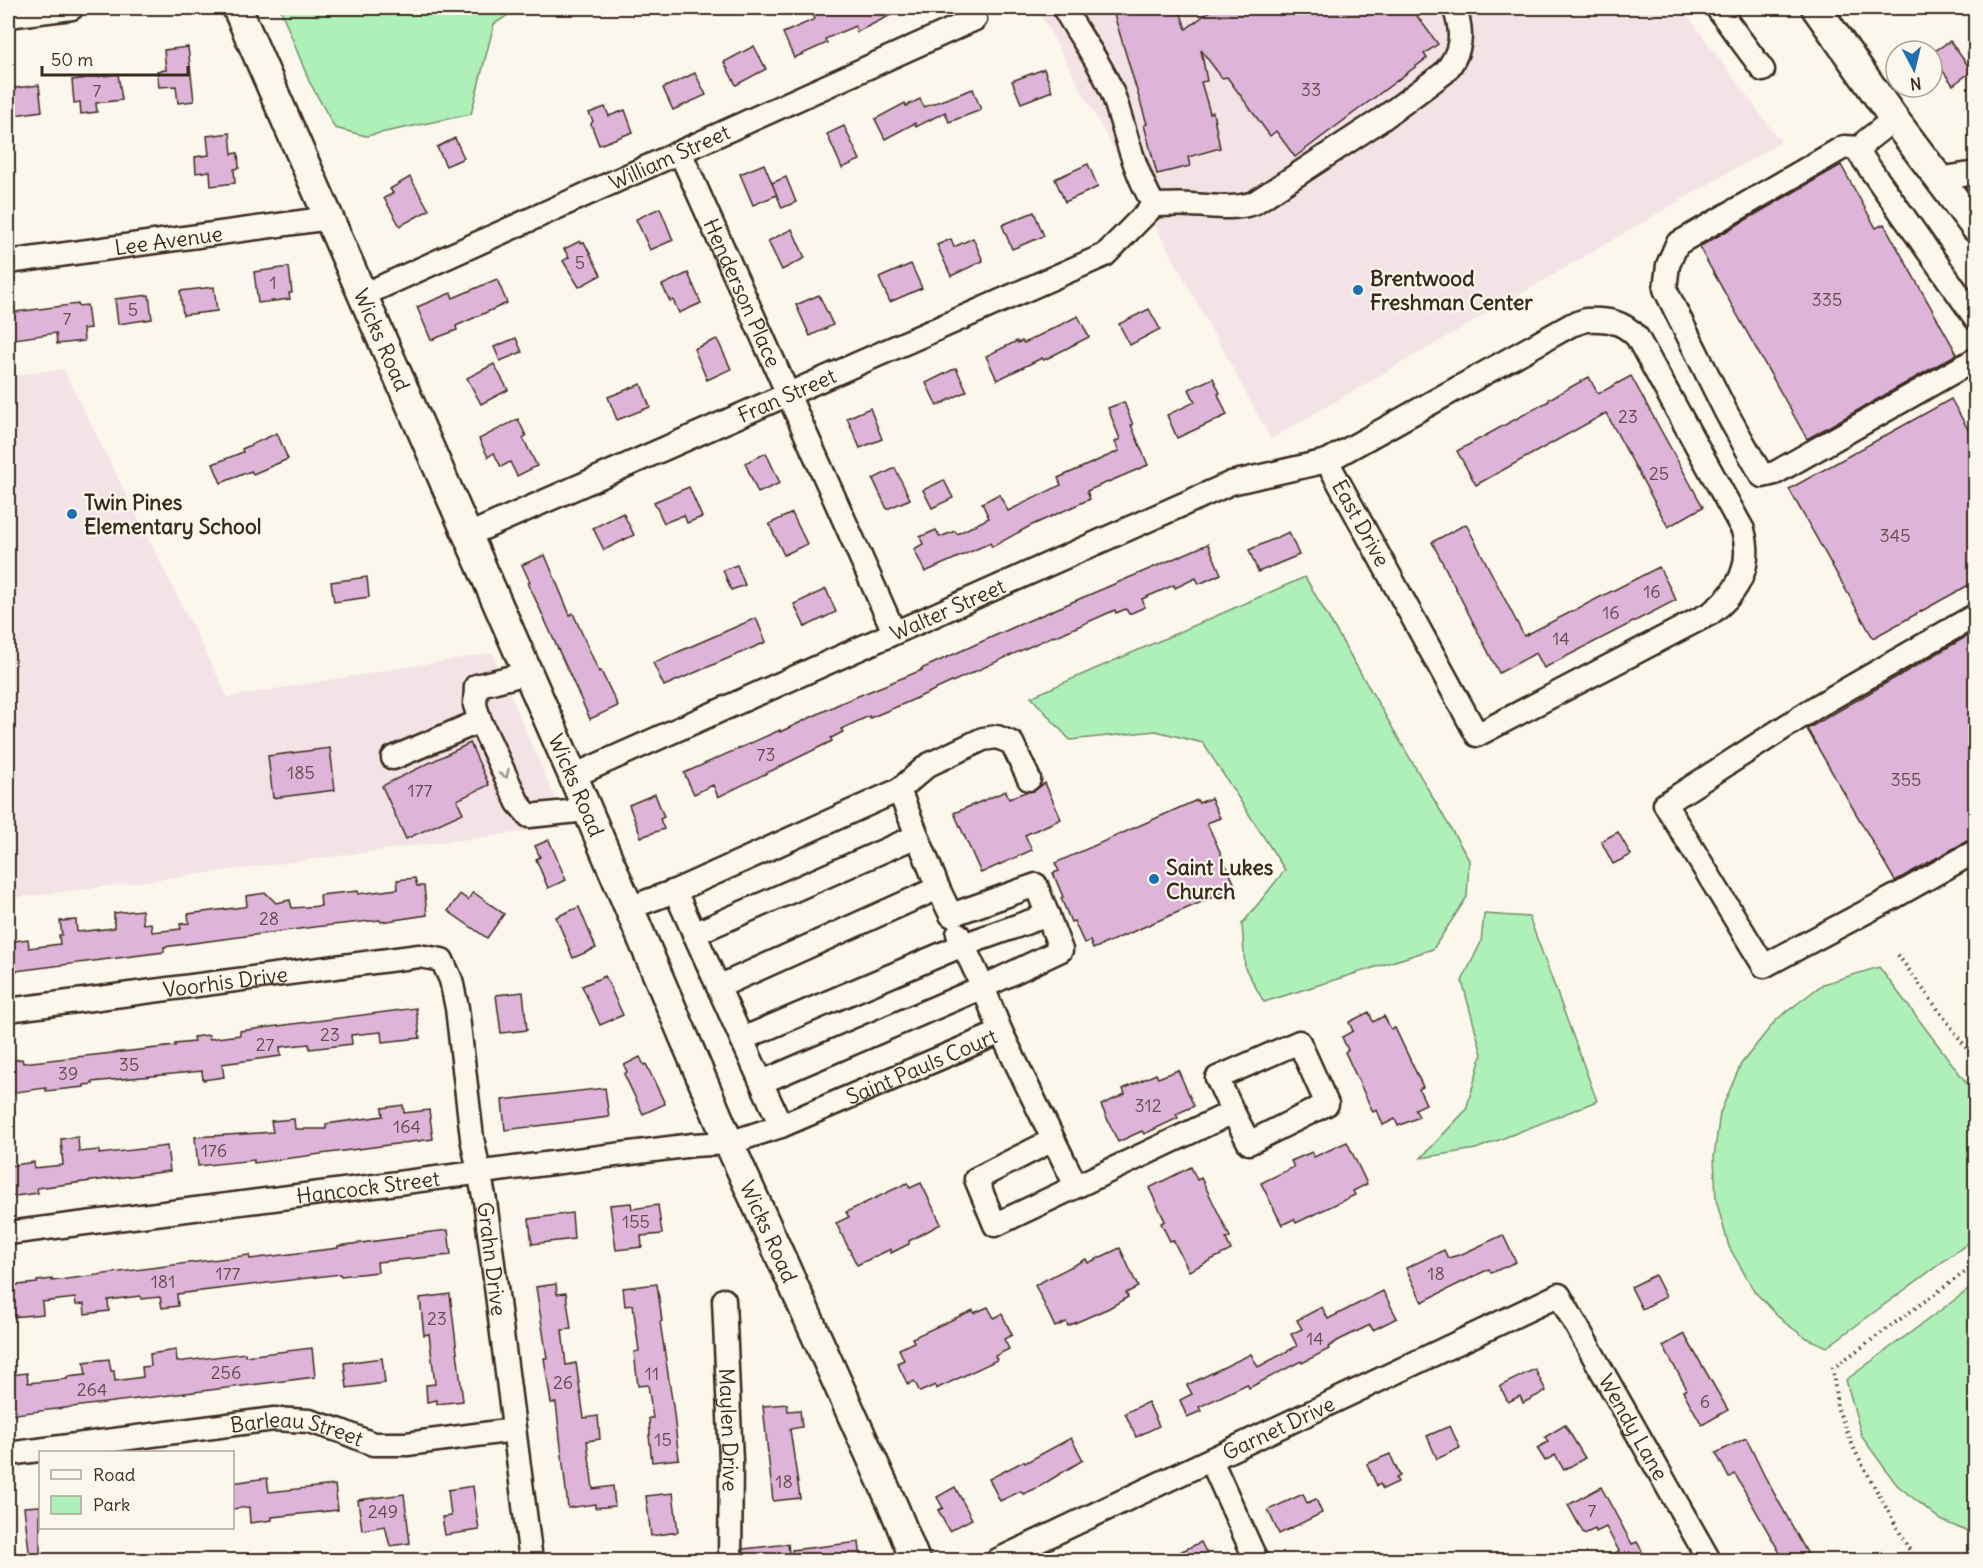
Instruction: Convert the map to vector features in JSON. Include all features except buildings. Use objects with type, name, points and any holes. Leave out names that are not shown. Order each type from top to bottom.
[{"type":"main road","name":"Wicks Road","points":[[237,8],[573,776],[729,1143],[889,1497],[915,1560]]},
{"type":"main road","points":[[1816,8],[1894,119],[1976,228]]},
{"type":"street","points":[[8,16],[72,8]]},
{"type":"street","points":[[1064,8],[1099,64],[1113,96],[1141,182],[1154,205],[1228,208],[1254,203],[1383,119],[1444,73],[1453,64],[1459,50],[1459,25],[1454,8]]},
{"type":"street","points":[[1717,8],[1763,70]]},
{"type":"street","name":"William Street","points":[[363,295],[975,19]]},
{"type":"street","points":[[1894,119],[1866,141],[1859,153],[1976,319]]},
{"type":"street","points":[[1862,148],[1844,147],[1677,244],[1668,265],[1665,289],[1726,412],[1762,476],[1775,473],[1976,359]]},
{"type":"street","name":"Henderson Place","points":[[680,152],[894,632]]},
{"type":"street","points":[[1938,179],[1976,172]]},
{"type":"street","name":"Fran Street","points":[[468,535],[1104,255],[1154,205]]},
{"type":"street","name":"Lee Avenue","points":[[8,262],[330,218]]},
{"type":"street","name":"East Drive","points":[[1586,320],[1613,322],[1630,329],[1637,337],[1739,522],[1745,537],[1747,555],[1745,564],[1736,589],[1724,604],[1711,613],[1477,735],[1327,461],[1571,324],[1586,320]]},
{"type":"street","name":"Walter Street","points":[[573,776],[1231,483],[1327,461]]},
{"type":"street","points":[[1976,615],[1816,707],[1665,804],[1764,966],[1976,851]]},
{"type":"street","points":[[528,673],[476,686],[475,705],[480,721],[518,803],[529,816],[587,810]]},
{"type":"street","points":[[393,758],[480,721]]},
{"type":"street","points":[[629,908],[675,891],[899,790],[928,765],[982,740],[997,737],[1012,743],[1029,779]]},
{"type":"street","points":[[899,790],[938,888],[1001,1032]]},
{"type":"street","points":[[694,934],[917,836]]},
{"type":"street","points":[[762,1082],[983,987],[1061,950],[1036,885],[951,915]]},
{"type":"street","points":[[718,987],[938,888]]},
{"type":"street","points":[[675,891],[781,1126]]},
{"type":"street","points":[[742,1039],[963,945],[1048,915]]},
{"type":"street","name":"Voorhis Drive","points":[[8,1010],[419,956],[442,960]]},
{"type":"street","name":"Grahn Drive","points":[[442,960],[452,980],[457,1008],[472,1138],[484,1201],[531,1560]]},
{"type":"street","name":"Saint Pauls Court","points":[[729,1143],[781,1126],[1001,1032],[1076,1186]]},
{"type":"street","points":[[1299,1042],[1328,1104],[1249,1143],[1233,1112],[1217,1078],[1299,1042]]},
{"type":"street","points":[[1053,1140],[976,1179],[995,1225],[1233,1112]]},
{"type":"street","name":"Hancock Street","points":[[8,1233],[693,1145],[729,1143]]},
{"type":"street","name":"Garnet Drive","points":[[998,1560],[1559,1295]]},
{"type":"street","name":"Wendy Lane","points":[[1559,1295],[1709,1560]]},
{"type":"street","name":"Maylen Drive","points":[[724,1300],[731,1461],[730,1560]]},
{"type":"street","name":"Barleau Street","points":[[8,1454],[274,1419],[309,1421],[373,1444],[407,1444],[514,1430]]},
{"type":"street","points":[[1211,1460],[1256,1560]]},
{"type":"path","points":[[1898,956],[1976,1060]]},
{"type":"path","points":[[1915,1560],[1855,1451],[1837,1407],[1833,1368],[1976,1264]]},
{"type":"shaded area","name":"Brentwood Freshman Center","points":[[1037,8],[1682,8],[1781,142],[1271,439]]},
{"type":"shaded area","name":"Twin Pines Elementary School","points":[[63,369],[228,697],[492,653],[567,826],[8,899],[8,376]]},
{"type":"green space","points":[[280,8],[519,8],[494,24],[471,114],[366,136],[335,128],[309,81]]},
{"type":"green space","points":[[1305,577],[1469,860],[1467,897],[1433,949],[1264,1002],[1245,968],[1242,924],[1285,870],[1203,743],[1156,731],[1070,740],[1031,697]]},
{"type":"green space","points":[[1484,914],[1529,917],[1597,1101],[1476,1149],[1421,1158],[1466,1110],[1482,1054],[1462,981],[1481,942]]},
{"type":"green space","points":[[1879,967],[1975,1094],[1975,1238],[1827,1347],[1806,1338],[1784,1322],[1755,1292],[1729,1247],[1716,1200],[1714,1157],[1720,1113],[1741,1064],[1776,1020],[1823,984]]},
{"type":"green space","points":[[1975,1285],[1975,1535],[1941,1520],[1897,1485],[1862,1437],[1846,1380]]},
{"type":"place","name":"Brentwood Freshman Center","points":[[1358,290]]},
{"type":"place","name":"Twin Pines Elementary School","points":[[72,514]]},
{"type":"place","name":"Saint Lukes Church","points":[[1154,879]]}]
